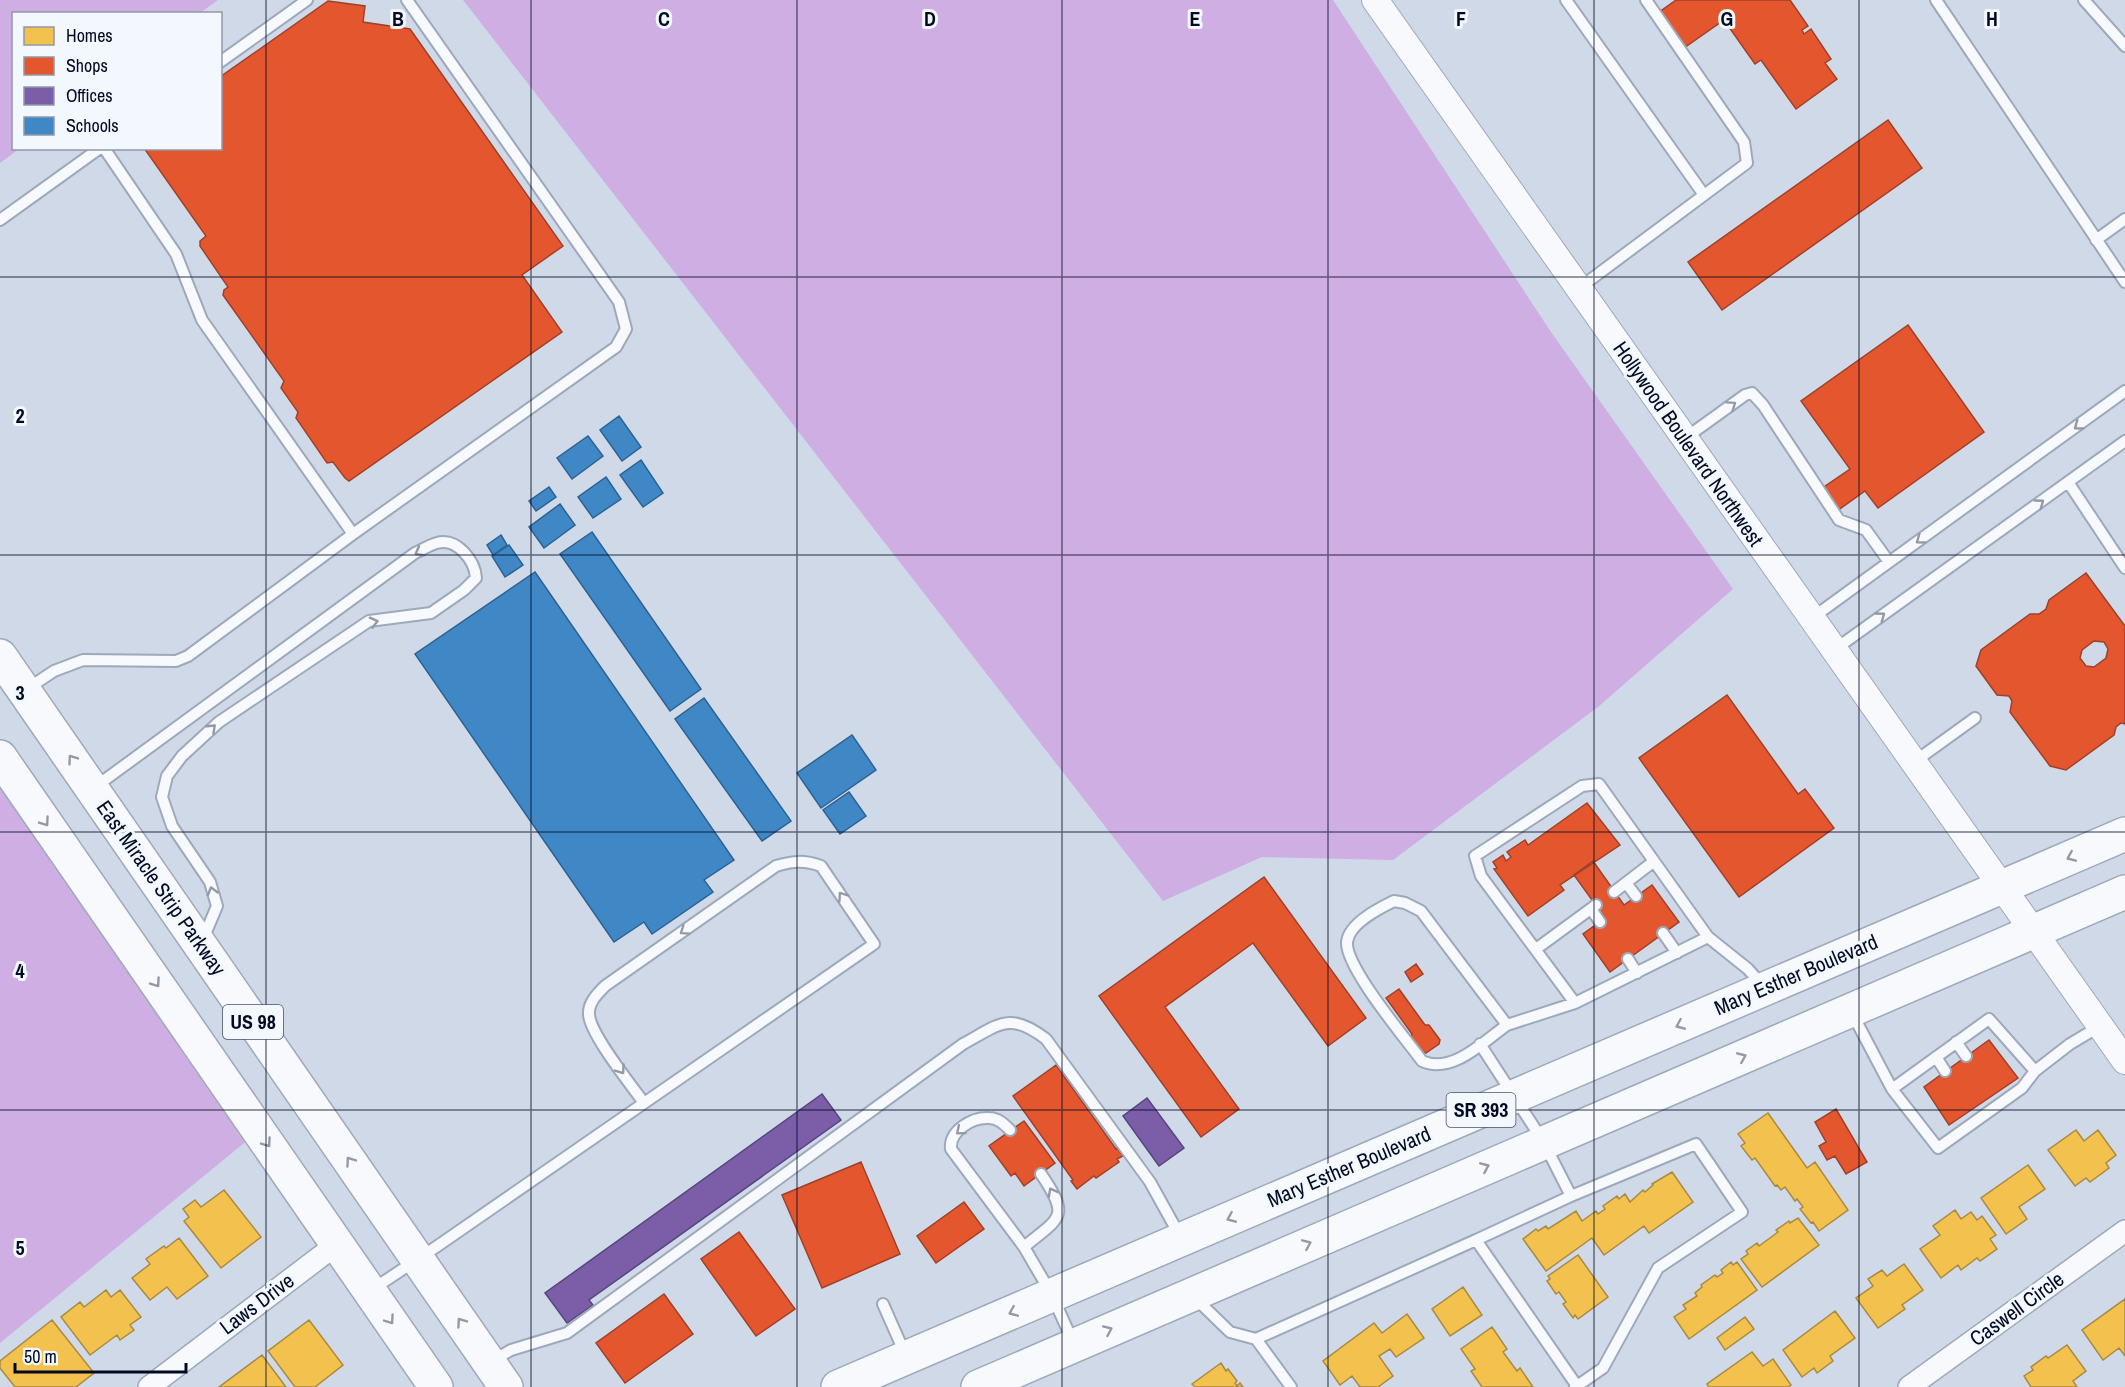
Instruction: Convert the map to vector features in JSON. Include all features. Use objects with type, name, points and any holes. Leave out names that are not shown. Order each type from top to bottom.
[{"type":"main road","name":"East Miracle Strip Parkway","points":[[0,656],[498,1375]]},
{"type":"main road","name":"US 98","points":[[0,757],[436,1387]]},
{"type":"main road","name":"Mary Esther Boulevard","points":[[838,1387],[2125,834]]},
{"type":"main road","name":"SR 393","points":[[978,1387],[1544,1141],[1813,1026],[1852,1012],[2125,892]]},
{"type":"street","name":"Hollywood Boulevard Northwest","points":[[1378,1],[1578,289],[2125,1061]]},
{"type":"street","name":"Caswell Circle","points":[[1909,1387],[2125,1231]]},
{"type":"street","name":"Laws Drive","points":[[149,1387],[337,1244]]},
{"type":"lane","points":[[222,61],[307,0]]},
{"type":"lane","points":[[24,691],[54,671],[83,660],[176,661],[188,656],[616,347],[626,328],[619,302],[407,0]]},
{"type":"lane","points":[[1566,0],[1704,195]]},
{"type":"lane","points":[[1578,289],[1747,163],[1744,142],[1646,0]]},
{"type":"lane","points":[[1936,0],[2125,282]]},
{"type":"lane","points":[[2084,0],[2125,46]]},
{"type":"lane","points":[[0,220],[99,150]]},
{"type":"lane","points":[[103,150],[176,254],[202,320],[354,534]]},
{"type":"lane","points":[[2096,240],[2125,219]]},
{"type":"lane","points":[[1811,618],[2125,391]]},
{"type":"lane","points":[[1684,439],[1745,395],[1752,393],[1763,405],[1839,520],[1866,530],[1889,562]]},
{"type":"lane","points":[[1834,650],[2125,441]]},
{"type":"lane","points":[[2068,482],[2125,568]]},
{"type":"lane","points":[[92,789],[415,554],[439,542],[451,544],[463,551],[475,566],[476,578],[431,613],[369,621],[219,722],[182,756],[168,776],[162,797],[172,826],[210,882],[217,906],[201,945]]},
{"type":"lane","points":[[1913,762],[1975,718]]},
{"type":"lane","points":[[1575,1004],[1481,876],[1475,856],[1582,786],[1599,784],[1708,937],[1748,969],[1765,988]]},
{"type":"lane","points":[[370,1291],[418,1259],[644,1103],[874,944],[821,866],[794,861],[777,866],[605,986],[594,997],[589,1014],[595,1034],[644,1103]]},
{"type":"lane","points":[[1614,892],[1653,862]]},
{"type":"lane","points":[[1626,883],[1636,896]]},
{"type":"lane","points":[[1507,1026],[1421,911],[1405,903],[1394,901],[1376,910],[1352,929],[1347,941],[1349,953],[1358,974],[1422,1061],[1428,1064],[1461,1059],[1507,1026],[1575,1004],[1708,937]]},
{"type":"lane","points":[[1536,949],[1593,907],[1600,922]]},
{"type":"lane","points":[[1663,933],[1677,953]]},
{"type":"lane","points":[[1628,959],[1637,973]]},
{"type":"lane","points":[[1852,1012],[1858,1028],[1892,1089],[1938,1148],[1976,1114],[1998,1098],[2022,1089],[2035,1071],[2070,1044],[2100,1026]]},
{"type":"lane","points":[[1892,1089],[1989,1018],[2035,1071]]},
{"type":"lane","points":[[498,1375],[511,1350],[567,1333],[963,1044],[1013,1021],[1028,1026],[1046,1039],[1150,1182],[1182,1239]]},
{"type":"lane","points":[[1956,1042],[1966,1056]]},
{"type":"lane","points":[[1480,1044],[1544,1141],[1571,1196]]},
{"type":"lane","points":[[1936,1057],[1945,1071]]},
{"type":"lane","points":[[1010,1130],[1002,1122],[990,1118],[978,1119],[954,1132],[950,1140],[951,1149],[1024,1247],[1052,1295],[1075,1345]]},
{"type":"lane","points":[[1256,1339],[1571,1196],[1696,1144],[1742,1212],[1658,1268],[1603,1368],[1576,1387],[1476,1240]]},
{"type":"lane","points":[[1024,1247],[1053,1223],[1059,1213],[1055,1197],[1041,1174]]},
{"type":"lane","points":[[1191,1294],[1230,1332],[1256,1339],[1291,1387]]},
{"type":"lane","points":[[883,1304],[906,1358]]},
{"type":"shaded area","points":[[0,0],[218,0],[201,12],[12,12],[12,150],[18,150],[0,163]]},
{"type":"shaded area","points":[[463,0],[1333,0],[1551,332],[1733,589],[1598,707],[1393,860],[1262,857],[1163,901]]},
{"type":"shaded area","points":[[0,783],[249,1139],[0,1343]]},
{"type":"building: Homes","points":[[1768,1113],[1807,1168],[1815,1162],[1848,1210],[1819,1231],[1800,1209],[1803,1207],[1797,1199],[1795,1201],[1785,1187],[1781,1190],[1777,1185],[1775,1186],[1755,1158],[1752,1160],[1741,1146],[1745,1143],[1738,1134]]},
{"type":"building: Homes","points":[[2076,1130],[2084,1141],[2098,1130],[2116,1155],[2106,1163],[2109,1168],[2090,1182],[2086,1178],[2075,1186],[2048,1150]]},
{"type":"building: Homes","points":[[2028,1165],[2045,1189],[2019,1207],[2027,1219],[2006,1234],[1981,1198]]},
{"type":"building: Homes","points":[[1672,1172],[1693,1202],[1649,1233],[1644,1226],[1604,1255],[1592,1238],[1546,1271],[1523,1239],[1536,1229],[1538,1231],[1546,1226],[1548,1229],[1576,1211],[1582,1221],[1596,1211],[1598,1214],[1605,1209],[1603,1206],[1617,1196],[1619,1199],[1625,1194],[1630,1202],[1643,1190],[1645,1192],[1652,1184]]},
{"type":"building: Homes","points":[[224,1190],[261,1237],[221,1268],[184,1221],[189,1217],[183,1209],[195,1200],[201,1207]]},
{"type":"building: Homes","points":[[1955,1210],[1961,1219],[1971,1212],[1977,1220],[1982,1216],[1996,1235],[1990,1239],[1997,1249],[1980,1261],[1977,1258],[1961,1270],[1958,1265],[1941,1278],[1920,1249],[1940,1235],[1933,1226]]},
{"type":"building: Homes","points":[[1798,1218],[1819,1245],[1762,1287],[1741,1259],[1748,1254],[1746,1251],[1757,1243],[1759,1246],[1778,1232],[1776,1230]]},
{"type":"building: Homes","points":[[179,1238],[208,1276],[177,1299],[167,1287],[150,1300],[132,1278],[150,1264],[146,1259]]},
{"type":"building: Homes","points":[[1578,1255],[1608,1297],[1578,1319],[1575,1315],[1573,1318],[1563,1304],[1566,1302],[1559,1292],[1556,1294],[1547,1281],[1550,1279],[1548,1276]]},
{"type":"building: Homes","points":[[1731,1262],[1733,1265],[1737,1262],[1757,1290],[1689,1339],[1674,1317],[1686,1309],[1683,1305],[1697,1296],[1695,1293],[1702,1287],[1701,1285],[1715,1275],[1717,1277],[1723,1273],[1721,1270]]},
{"type":"building: Homes","points":[[1904,1264],[1923,1290],[1902,1305],[1905,1309],[1878,1328],[1856,1298],[1873,1286],[1868,1279],[1882,1270],[1887,1276]]},
{"type":"building: Homes","points":[[1463,1287],[1482,1315],[1450,1336],[1432,1309]]},
{"type":"building: Homes","points":[[106,1290],[111,1297],[120,1290],[141,1317],[130,1325],[134,1330],[120,1340],[117,1335],[90,1355],[61,1317],[80,1302],[84,1307]]},
{"type":"building: Homes","points":[[2125,1299],[2125,1356],[2119,1348],[2103,1360],[2082,1330]]},
{"type":"building: Homes","points":[[1835,1311],[1855,1338],[1830,1356],[1833,1361],[1817,1373],[1814,1368],[1802,1377],[1783,1350]]},
{"type":"building: Homes","points":[[1407,1314],[1424,1338],[1396,1357],[1390,1349],[1379,1356],[1393,1376],[1378,1387],[1360,1387],[1352,1376],[1340,1385],[1323,1361],[1374,1323],[1382,1333]]},
{"type":"building: Homes","points":[[1745,1317],[1754,1329],[1725,1350],[1717,1338]]},
{"type":"building: Homes","points":[[52,1320],[94,1373],[76,1387],[15,1387],[0,1368],[0,1361]]},
{"type":"building: Homes","points":[[309,1320],[343,1365],[315,1387],[295,1387],[268,1351]]},
{"type":"building: Homes","points":[[1492,1327],[1507,1349],[1503,1352],[1517,1371],[1520,1368],[1533,1387],[1482,1387],[1471,1371],[1475,1369],[1461,1349]]},
{"type":"building: Homes","points":[[2067,1345],[2086,1371],[2073,1381],[2077,1387],[2031,1387],[2024,1376],[2033,1370],[2031,1367]]},
{"type":"building: Homes","points":[[1752,1352],[1763,1366],[1773,1359],[1791,1385],[1788,1387],[1709,1387],[1707,1384]]},
{"type":"building: Homes","points":[[262,1355],[286,1387],[219,1387]]},
{"type":"building: Homes","points":[[1221,1363],[1237,1381],[1235,1383],[1237,1386],[1240,1383],[1243,1387],[1195,1387],[1192,1384]]},
{"type":"building: Shops","points":[[1676,0],[1790,0],[1808,26],[1802,30],[1804,34],[1811,29],[1831,59],[1825,63],[1837,79],[1796,109],[1761,60],[1755,64],[1724,20],[1684,48],[1658,13]]},
{"type":"building: Shops","points":[[328,1],[365,6],[363,22],[410,29],[563,246],[522,275],[562,332],[349,481],[345,478],[333,462],[327,463],[296,418],[298,412],[281,388],[284,381],[223,295],[224,290],[228,287],[200,246],[200,241],[206,236],[145,150],[222,150],[222,76]]},
{"type":"building: Shops","points":[[1888,120],[1922,168],[1722,310],[1688,262]]},
{"type":"building: Shops","points":[[1908,325],[1984,432],[1878,508],[1865,491],[1837,511],[1821,489],[1850,469],[1801,401]]},
{"type":"building: Shops","points":[[2086,573],[2125,626],[2125,724],[2121,723],[2116,727],[2114,735],[2066,770],[2050,766],[2010,712],[2012,701],[2009,696],[1997,695],[1976,666],[1981,650],[2030,614],[2039,614],[2046,609],[2049,600]],"holes":[[[2094,641],[2104,642],[2108,649],[2106,658],[2094,667],[2086,666],[2080,658],[2082,650]]]},
{"type":"building: Shops","points":[[1727,695],[1798,794],[1805,789],[1834,828],[1739,897],[1639,758]]},
{"type":"building: Shops","points":[[1587,803],[1620,845],[1560,885],[1564,890],[1528,916],[1494,869],[1497,868],[1493,862],[1503,855],[1506,861],[1511,857],[1507,852],[1525,840],[1528,845]]},
{"type":"building: Shops","points":[[1593,861],[1624,905],[1652,885],[1679,922],[1610,972],[1583,934],[1605,918],[1574,875]]},
{"type":"building: Shops","points":[[1264,877],[1366,1018],[1328,1046],[1253,943],[1165,1007],[1239,1109],[1201,1137],[1099,996]]},
{"type":"building: Shops","points":[[1416,964],[1423,974],[1411,982],[1405,972]]},
{"type":"building: Shops","points":[[1399,989],[1425,1025],[1429,1025],[1440,1040],[1439,1044],[1426,1053],[1422,1052],[1411,1038],[1412,1034],[1386,998]]},
{"type":"building: Shops","points":[[1989,1040],[2018,1078],[1949,1125],[1924,1087]]},
{"type":"building: Shops","points":[[1056,1065],[1123,1156],[1117,1159],[1119,1162],[1077,1189],[1071,1181],[1073,1180],[1013,1096]]},
{"type":"building: Shops","points":[[1836,1109],[1867,1162],[1846,1174],[1835,1156],[1827,1160],[1819,1146],[1826,1142],[1815,1122]]},
{"type":"building: Shops","points":[[1024,1121],[1055,1163],[1024,1186],[1015,1173],[1011,1176],[989,1146]]},
{"type":"building: Shops","points":[[861,1162],[900,1254],[822,1288],[782,1195]]},
{"type":"building: Shops","points":[[964,1202],[984,1229],[936,1263],[917,1236]]},
{"type":"building: Shops","points":[[739,1232],[795,1309],[756,1336],[701,1259]]},
{"type":"building: Shops","points":[[664,1294],[693,1334],[625,1383],[596,1343]]},
{"type":"building: Offices","points":[[822,1094],[841,1120],[589,1300],[593,1305],[567,1323],[545,1293]]},
{"type":"building: Offices","points":[[1147,1098],[1184,1148],[1159,1166],[1123,1116]]},
{"type":"building: Schools","points":[[619,416],[641,447],[622,461],[600,430]]},
{"type":"building: Schools","points":[[588,436],[603,456],[572,479],[557,458]]},
{"type":"building: Schools","points":[[641,460],[663,493],[643,507],[620,475]]},
{"type":"building: Schools","points":[[606,477],[621,499],[593,518],[578,497]]},
{"type":"building: Schools","points":[[549,487],[556,497],[536,511],[529,501]]},
{"type":"building: Schools","points":[[560,504],[575,525],[544,548],[529,527]]},
{"type":"building: Schools","points":[[592,532],[701,689],[670,711],[560,554]]},
{"type":"building: Schools","points":[[501,535],[507,545],[493,555],[487,545]]},
{"type":"building: Schools","points":[[509,545],[523,565],[505,577],[492,556]]},
{"type":"building: Schools","points":[[535,572],[734,860],[704,880],[713,892],[652,934],[644,922],[614,942],[415,654]]},
{"type":"building: Schools","points":[[704,698],[791,821],[762,841],[675,719]]},
{"type":"building: Schools","points":[[852,735],[876,770],[821,808],[797,773]]},
{"type":"building: Schools","points":[[849,792],[866,816],[840,834],[823,810]]}]
